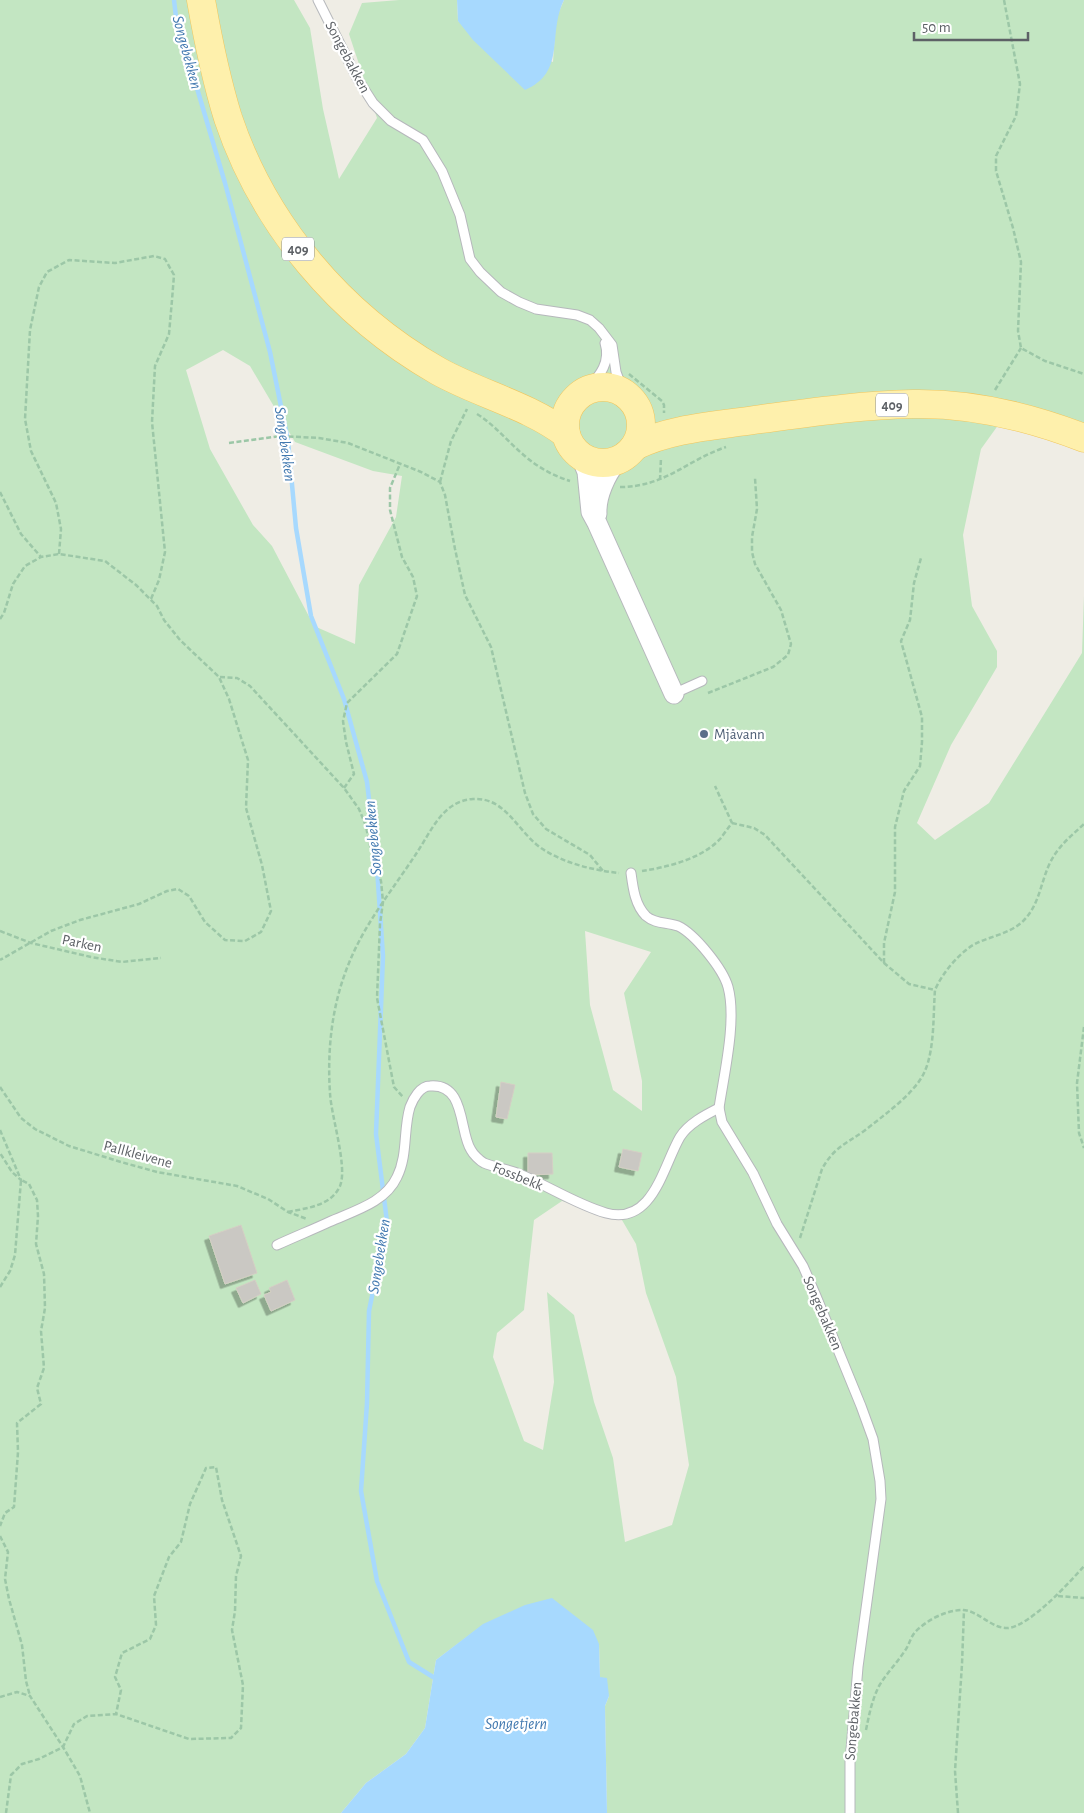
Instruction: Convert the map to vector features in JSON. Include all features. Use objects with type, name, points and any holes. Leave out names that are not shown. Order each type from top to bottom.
[{"type":"main road","name":"409","points":[[201,0],[220,88],[240,148],[264,197],[291,240],[305,258],[348,304],[397,344],[459,382],[514,404],[548,421],[566,434],[571,447],[581,456],[598,463],[626,453],[658,436],[697,427],[872,406],[924,404],[983,410],[1040,423],[1084,438]]},
{"type":"main road","name":"409","points":[[514,404],[543,405],[606,386],[656,417],[697,427]]},
{"type":"main road","points":[[566,434],[565,417],[580,395]]},
{"type":"main road","points":[[626,453],[641,431],[642,424],[631,400]]},
{"type":"street","points":[[596,486],[626,453]]},
{"type":"street","points":[[581,456],[587,472],[596,486],[598,500],[597,523],[670,695]]},
{"type":"lane","name":"Songebakken","points":[[318,0],[357,78],[373,103],[391,121],[423,140],[442,171],[460,215],[470,259],[486,279],[509,297],[536,309],[570,313],[584,317],[590,320],[603,333]]},
{"type":"lane","points":[[580,395],[600,375],[605,365],[607,354],[603,333]]},
{"type":"lane","points":[[603,333],[612,345],[616,372],[631,400]]},
{"type":"lane","points":[[670,695],[702,681]]},
{"type":"lane","name":"Songebakken","points":[[631,873],[634,896],[644,915],[653,921],[678,926],[699,941],[728,986],[731,1024],[719,1108],[722,1122],[752,1173],[777,1224],[795,1250],[807,1273],[873,1439],[880,1481],[878,1523],[857,1676],[850,1761],[850,1813]]},
{"type":"lane","name":"Fossbekk","points":[[410,1106],[419,1091],[425,1087],[442,1087],[455,1099],[462,1115],[470,1149],[482,1162],[516,1173],[608,1214],[620,1215],[636,1211],[646,1203],[654,1192],[680,1136],[689,1126],[719,1108]]},
{"type":"lane","points":[[277,1245],[366,1206],[382,1196],[392,1186],[398,1176],[404,1154],[410,1106]]},
{"type":"path","points":[[983,410],[1021,348],[1018,331],[1021,262],[996,171],[996,156],[1016,116],[1020,84],[1004,0]]},
{"type":"path","points":[[59,554],[61,529],[56,503],[31,450],[25,419],[30,330],[39,287],[47,272],[69,260],[116,263],[154,256],[165,259],[174,274],[172,300],[169,334],[155,366],[152,422],[165,552],[159,580],[151,599]]},
{"type":"path","points":[[1021,348],[1045,361],[1084,374]]},
{"type":"path","points":[[460,406],[489,421],[525,456],[548,472],[574,482],[596,486],[629,487],[660,480],[712,451],[729,446]]},
{"type":"path","points":[[467,409],[452,441],[440,482],[445,495],[454,549],[465,595],[491,647],[525,793],[533,814],[546,829],[590,855],[604,871]]},
{"type":"path","points":[[229,443],[292,435],[348,443],[440,482]]},
{"type":"path","points":[[344,788],[354,774],[343,721],[347,703],[397,654],[417,596],[413,577],[402,556],[390,510],[390,488],[400,464]]},
{"type":"path","points":[[708,693],[773,667],[788,655],[791,644],[781,610],[755,564],[752,537],[756,509],[755,478]]},
{"type":"path","points":[[0,492],[22,534],[41,557]]},
{"type":"path","points":[[0,619],[4,613],[13,584],[25,566],[41,557],[59,554],[104,561],[136,584],[151,599],[164,620],[180,640],[219,677],[229,698],[248,760],[246,808],[262,865],[271,911],[260,932],[245,941],[225,940],[205,922],[189,896],[178,889],[167,891],[139,904],[80,920],[51,932],[0,960]]},
{"type":"path","points":[[884,964],[884,943],[895,892],[895,827],[904,791],[920,766],[922,717],[901,641],[910,620],[914,583],[921,558]]},
{"type":"path","points":[[219,677],[237,678],[250,686],[344,788],[359,809],[366,826],[381,882],[383,902],[380,924],[377,998],[394,1087],[410,1106]]},
{"type":"path","points":[[715,786],[732,823]]},
{"type":"path","points":[[383,902],[441,815],[460,801],[475,799],[490,801],[504,809],[527,838],[557,858],[604,871],[631,873],[662,868],[706,850],[720,839],[732,823]]},
{"type":"path","points":[[732,823],[754,828],[765,835],[884,964],[910,984],[935,990]]},
{"type":"path","points":[[795,1250],[805,1227],[822,1169],[828,1159],[840,1146],[863,1132],[905,1098],[924,1073],[930,1053],[935,990],[939,981],[960,956],[976,943],[1004,933],[1021,923],[1038,899],[1049,866],[1059,846],[1084,824]]},
{"type":"path","name":"Pallkleivene","points":[[0,1087],[21,1118],[35,1129],[69,1146],[158,1172],[237,1186],[268,1199],[288,1212],[323,1203],[339,1188],[342,1168],[330,1105],[328,1069],[330,1034],[336,1003],[349,963],[383,902]]},
{"type":"path","name":"Parken","points":[[0,931],[31,943],[91,957],[122,962],[161,958]]},
{"type":"path","points":[[1084,1027],[1077,1083],[1079,1133],[1084,1148]]},
{"type":"path","points":[[0,1130],[21,1180],[15,1255],[10,1271],[0,1287]]},
{"type":"path","points":[[0,1153],[12,1172],[29,1184],[37,1200],[36,1244],[44,1274],[45,1308],[41,1331],[44,1368],[37,1388],[41,1404],[17,1424],[18,1452],[14,1507],[5,1513],[0,1526]]},
{"type":"path","points":[[6,1813],[11,1775],[22,1764],[39,1760],[63,1747],[74,1724],[88,1716],[116,1714],[189,1739],[231,1738],[241,1728],[243,1685],[232,1630],[235,1611],[236,1576],[241,1556],[222,1500],[216,1468],[206,1468],[200,1480],[190,1504],[181,1542],[169,1557],[154,1596],[156,1625],[150,1640],[122,1652],[115,1677],[121,1690],[116,1714]]},
{"type":"path","points":[[0,1536],[8,1552],[5,1579],[22,1646],[26,1681],[30,1696],[80,1776],[90,1813]]},
{"type":"path","points":[[865,1732],[871,1705],[880,1686],[906,1650],[915,1633],[932,1620],[946,1613],[964,1610],[977,1614],[1000,1627],[1008,1628],[1019,1625],[1058,1596],[1084,1566]]},
{"type":"path","points":[[1058,1596],[1084,1598]]},
{"type":"path","points":[[958,1813],[955,1771],[964,1610]]},
{"type":"path","points":[[0,1696],[17,1692],[30,1696]]},
{"type":"green space","points":[[0,0],[294,0],[310,28],[323,109],[339,179],[377,118],[349,34],[362,3],[399,0],[457,0],[458,21],[553,62],[556,19],[564,0],[1084,0],[1084,451],[1004,417],[981,449],[963,535],[972,606],[997,651],[997,667],[951,745],[917,823],[935,840],[989,803],[1082,653],[1084,596],[1084,1813],[607,1813],[605,1706],[609,1696],[600,1677],[599,1644],[484,1624],[436,1660],[425,1728],[406,1754],[366,1783],[341,1813],[0,1813]],"holes":[[[223,350],[250,366],[295,442],[373,471],[402,476],[396,517],[359,585],[355,644],[314,626],[272,546],[253,525],[210,449],[186,370]],[[585,931],[651,952],[624,993],[642,1081],[642,1111],[613,1090],[590,1005]],[[562,1201],[619,1215],[636,1244],[646,1293],[676,1377],[689,1465],[672,1525],[625,1542],[613,1458],[594,1402],[574,1315],[547,1292],[554,1382],[543,1450],[524,1441],[493,1357],[497,1333],[524,1310],[534,1220]]]},
{"type":"water","points":[[457,0],[564,0],[559,13],[551,63],[546,73],[538,82],[525,90],[473,40],[458,21]]},
{"type":"water","name":"Songetjern","points":[[552,1598],[593,1630],[599,1644],[600,1677],[607,1678],[609,1696],[605,1706],[607,1813],[341,1813],[366,1783],[406,1754],[425,1728],[436,1660],[483,1624],[525,1605]]},
{"type":"building","points":[[501,1082],[515,1085],[507,1119],[496,1117]]},
{"type":"building","points":[[623,1149],[642,1153],[638,1171],[619,1167]]},
{"type":"building","points":[[528,1153],[552,1153],[553,1174],[528,1175]]},
{"type":"building","points":[[241,1225],[257,1273],[225,1284],[209,1236]]},
{"type":"building","points":[[255,1280],[261,1294],[243,1303],[236,1288]]},
{"type":"building","points":[[287,1280],[295,1300],[271,1311],[264,1295],[271,1292],[269,1288]]},
{"type":"waterway","name":"Songebekken","points":[[174,0],[176,17],[225,183],[270,352],[288,441],[296,528],[311,616],[344,699],[367,782],[377,868],[383,956],[376,1134],[387,1222],[369,1311],[367,1403],[361,1491],[377,1581],[409,1662],[433,1677]]},
{"type":"place","name":"Mjåvann","points":[[704,734]]}]
